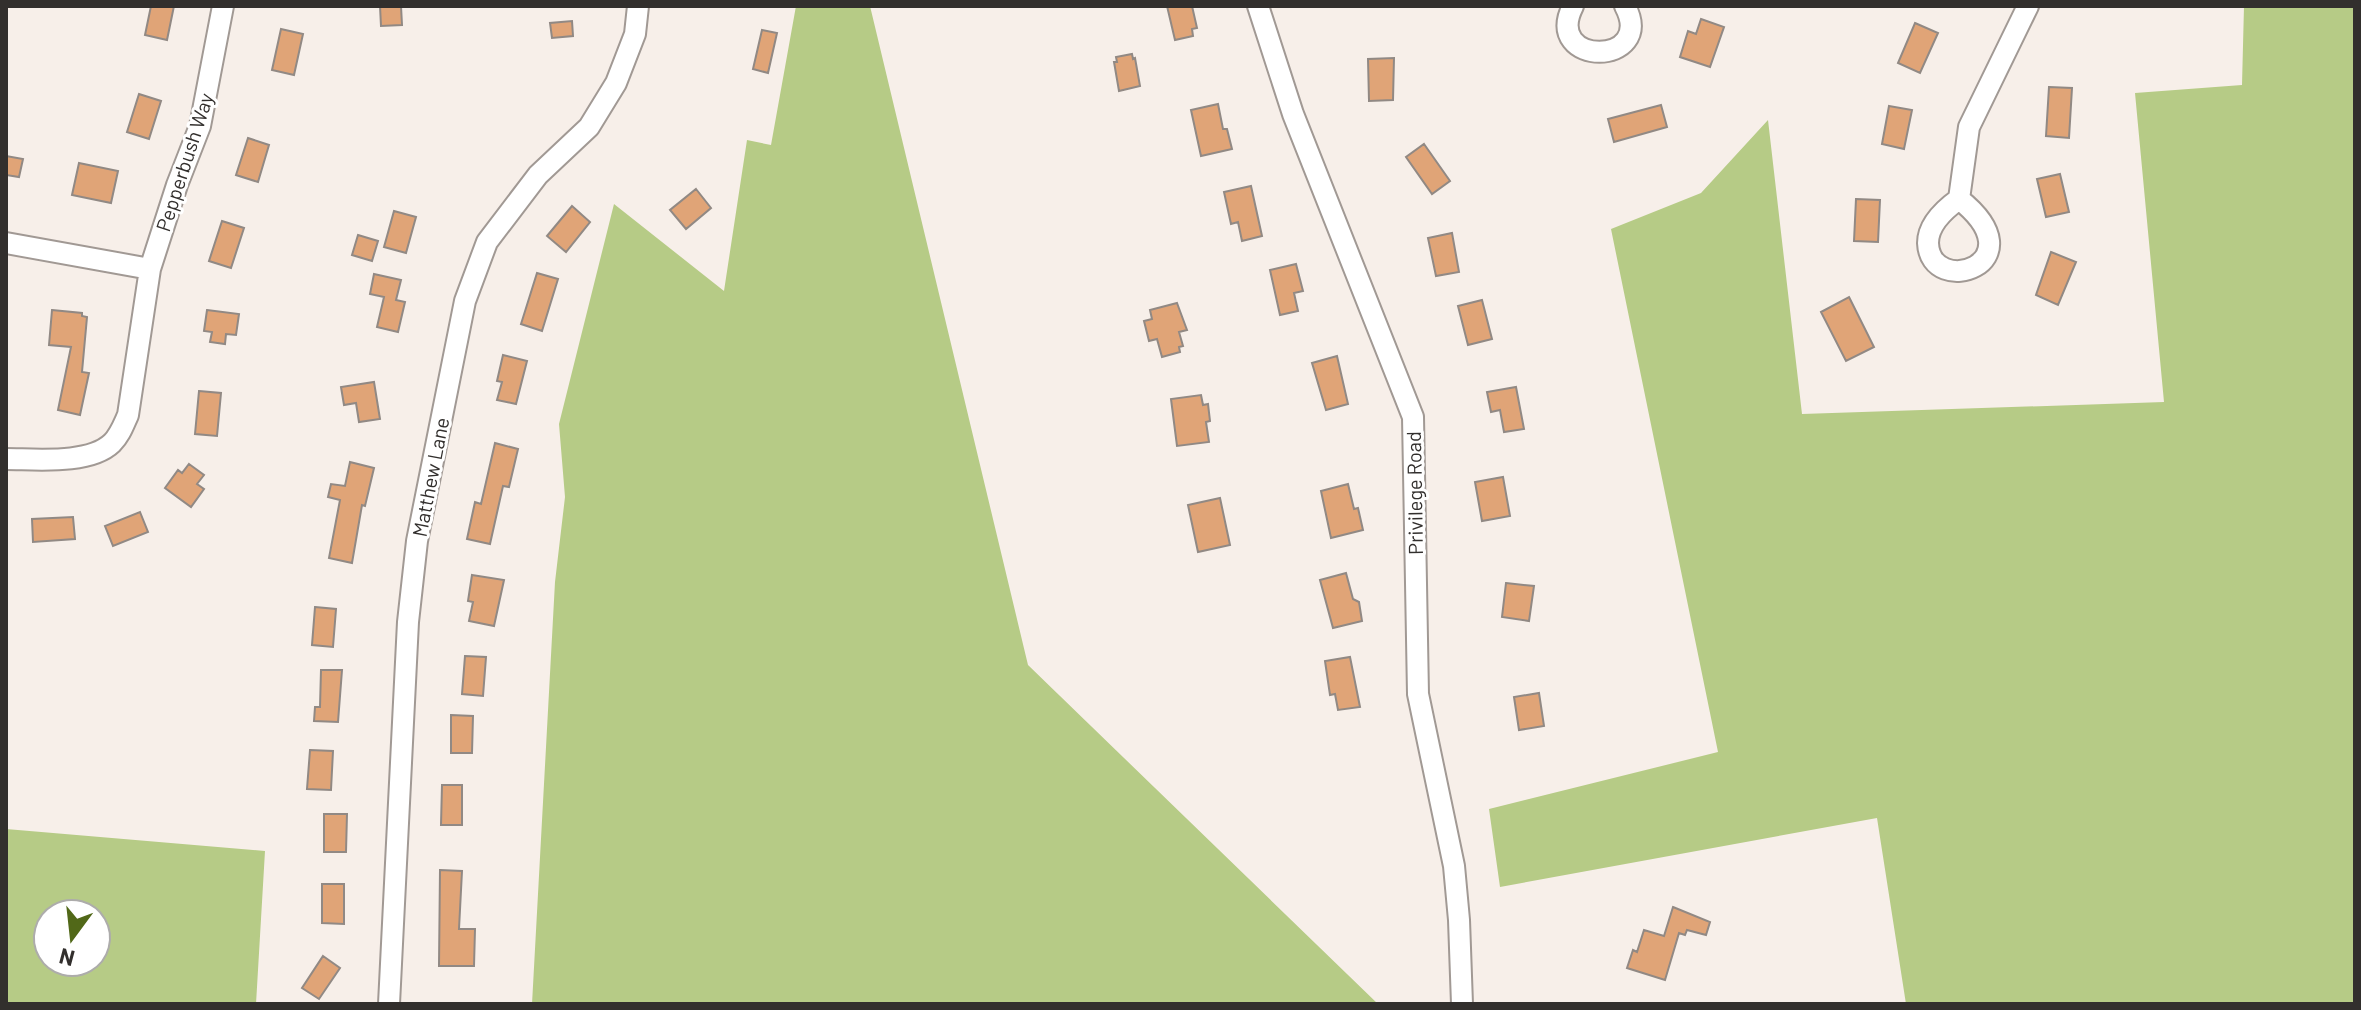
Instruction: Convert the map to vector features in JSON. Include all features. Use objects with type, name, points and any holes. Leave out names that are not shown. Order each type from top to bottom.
[{"type":"street","name":"Pepperbush Way","points":[[6,459],[84,456],[110,446],[120,433],[128,415],[150,269],[200,126],[223,6]]},
{"type":"street","name":"Matthew Lane","points":[[389,1004],[409,608],[417,541],[465,301],[487,242],[538,175],[589,127],[616,83],[635,34],[638,6]]},
{"type":"street","name":"Privilege Road","points":[[1258,6],[1293,114],[1413,417],[1418,694],[1454,866],[1462,1004]]},
{"type":"street","points":[[1573,6],[1569,18],[1572,36],[1577,45],[1595,53],[1613,50],[1627,37],[1630,18],[1625,6]]},
{"type":"street","points":[[1959,199],[1969,127],[2028,6]]},
{"type":"street","points":[[6,243],[150,269]]},
{"type":"green space","points":[[796,6],[870,6],[1028,665],[1378,1004],[532,1004],[555,582],[565,497],[559,424],[614,204],[724,291],[747,140],[771,145]]},
{"type":"green space","points":[[2244,6],[2355,6],[2355,1004],[1906,1004],[1877,818],[1500,887],[1489,809],[1718,752],[1611,229],[1701,193],[1768,120],[1802,414],[2164,402],[2135,93],[2242,85]]},
{"type":"green space","points":[[6,829],[265,851],[256,1004],[6,1004]]},
{"type":"building","points":[[151,6],[174,6],[167,40],[145,35]]},
{"type":"building","points":[[380,6],[401,6],[402,25],[381,26]]},
{"type":"building","points":[[1167,6],[1192,6],[1197,28],[1192,29],[1193,36],[1175,40]]},
{"type":"building","points":[[1701,19],[1724,27],[1710,67],[1680,57],[1688,31],[1696,34]]},
{"type":"building","points":[[572,21],[573,36],[552,38],[550,23]]},
{"type":"building","points":[[1915,23],[1938,33],[1920,73],[1898,63]]},
{"type":"building","points":[[281,29],[303,34],[294,75],[272,70]]},
{"type":"building","points":[[762,30],[777,33],[768,73],[753,69]]},
{"type":"building","points":[[1132,54],[1140,86],[1119,91],[1114,62],[1117,62],[1116,57]]},
{"type":"building","points":[[1394,58],[1393,100],[1369,101],[1368,59]]},
{"type":"building","points":[[2049,87],[2072,88],[2069,138],[2046,136]]},
{"type":"building","points":[[139,94],[161,101],[149,139],[127,132]]},
{"type":"building","points":[[1218,104],[1223,129],[1227,129],[1232,149],[1201,156],[1191,110]]},
{"type":"building","points":[[1661,105],[1667,127],[1614,142],[1608,119]]},
{"type":"building","points":[[1889,106],[1912,110],[1904,149],[1882,144]]},
{"type":"building","points":[[248,138],[269,145],[258,182],[236,175]]},
{"type":"building","points":[[1424,144],[1450,181],[1432,194],[1406,157]]},
{"type":"building","points":[[6,156],[23,159],[19,177],[6,175]]},
{"type":"building","points":[[79,163],[118,171],[111,203],[72,195]]},
{"type":"building","points":[[2060,174],[2069,212],[2046,217],[2037,179]]},
{"type":"building","points":[[1251,186],[1262,236],[1242,241],[1238,222],[1231,224],[1224,192]]},
{"type":"building","points":[[696,189],[711,208],[686,229],[670,210]]},
{"type":"building","points":[[1856,199],[1880,200],[1878,242],[1854,241]]},
{"type":"building","points":[[572,206],[590,222],[566,252],[547,236]]},
{"type":"building","points":[[394,211],[416,217],[406,253],[384,247]]},
{"type":"building","points":[[222,221],[244,228],[231,268],[209,261]]},
{"type":"building","points":[[1452,233],[1459,272],[1436,276],[1428,238]]},
{"type":"building","points":[[358,235],[378,241],[372,261],[352,255]]},
{"type":"building","points":[[2051,252],[2076,262],[2058,305],[2036,295]]},
{"type":"building","points":[[1296,264],[1303,291],[1294,293],[1298,311],[1280,315],[1270,270]]},
{"type":"building","points":[[537,273],[558,279],[542,331],[521,324]]},
{"type":"building","points":[[374,274],[401,280],[396,300],[405,302],[398,332],[377,327],[384,297],[370,294]]},
{"type":"building","points":[[1849,297],[1874,347],[1846,361],[1821,312]]},
{"type":"building","points":[[1482,300],[1492,339],[1468,345],[1458,306]]},
{"type":"building","points":[[1177,303],[1187,330],[1179,332],[1183,346],[1179,347],[1180,352],[1162,357],[1157,339],[1149,341],[1144,321],[1152,319],[1150,310]]},
{"type":"building","points":[[52,310],[82,313],[87,317],[82,372],[89,373],[80,415],[58,410],[71,347],[49,345]]},
{"type":"building","points":[[207,310],[239,314],[236,335],[226,334],[225,344],[210,342],[212,332],[204,331]]},
{"type":"building","points":[[503,355],[527,361],[516,404],[497,400],[502,382],[497,381]]},
{"type":"building","points":[[1337,356],[1348,404],[1326,410],[1312,363]]},
{"type":"building","points":[[374,382],[380,419],[359,422],[356,403],[344,405],[341,387]]},
{"type":"building","points":[[1516,387],[1524,429],[1504,432],[1500,410],[1491,412],[1487,392]]},
{"type":"building","points":[[199,391],[221,393],[217,436],[195,434]]},
{"type":"building","points":[[1201,395],[1203,405],[1208,404],[1210,421],[1206,422],[1209,442],[1177,446],[1171,399]]},
{"type":"building","points":[[495,443],[518,449],[509,487],[503,486],[490,544],[467,539],[475,502],[481,504]]},
{"type":"building","points":[[350,462],[374,468],[365,506],[362,505],[352,563],[329,558],[340,500],[328,497],[331,484],[345,486]]},
{"type":"building","points":[[189,464],[204,475],[197,484],[204,489],[191,507],[165,488],[178,470],[182,473]]},
{"type":"building","points":[[1503,477],[1510,516],[1482,521],[1475,482]]},
{"type":"building","points":[[1348,484],[1363,530],[1331,538],[1321,491]]},
{"type":"building","points":[[1220,498],[1230,545],[1198,552],[1188,505]]},
{"type":"building","points":[[140,512],[148,532],[113,546],[105,526]]},
{"type":"building","points":[[73,517],[75,539],[33,542],[32,519]]},
{"type":"building","points":[[1346,573],[1353,599],[1359,602],[1362,621],[1333,628],[1320,580]]},
{"type":"building","points":[[472,575],[504,580],[494,626],[469,621],[473,602],[468,601]]},
{"type":"building","points":[[1506,583],[1534,586],[1529,621],[1502,617]]},
{"type":"building","points":[[315,607],[336,609],[333,647],[312,645]]},
{"type":"building","points":[[465,656],[486,657],[483,696],[462,694]]},
{"type":"building","points":[[1350,657],[1360,707],[1338,710],[1335,694],[1330,695],[1325,661]]},
{"type":"building","points":[[321,670],[342,670],[338,722],[314,721],[315,707],[320,707]]},
{"type":"building","points":[[1539,693],[1544,726],[1519,730],[1514,697]]},
{"type":"building","points":[[451,715],[473,716],[472,753],[451,753]]},
{"type":"building","points":[[310,750],[333,751],[331,790],[307,789]]},
{"type":"building","points":[[442,785],[462,785],[462,825],[441,825]]},
{"type":"building","points":[[324,814],[347,814],[346,852],[324,852]]},
{"type":"building","points":[[440,870],[462,871],[459,929],[475,929],[474,966],[439,966]]},
{"type":"building","points":[[322,884],[344,884],[344,924],[322,923]]},
{"type":"building","points":[[1673,907],[1710,922],[1706,935],[1687,930],[1685,935],[1679,933],[1665,980],[1627,968],[1633,950],[1637,952],[1644,930],[1664,936]]},
{"type":"building","points":[[323,956],[340,968],[319,999],[302,988]]}]
